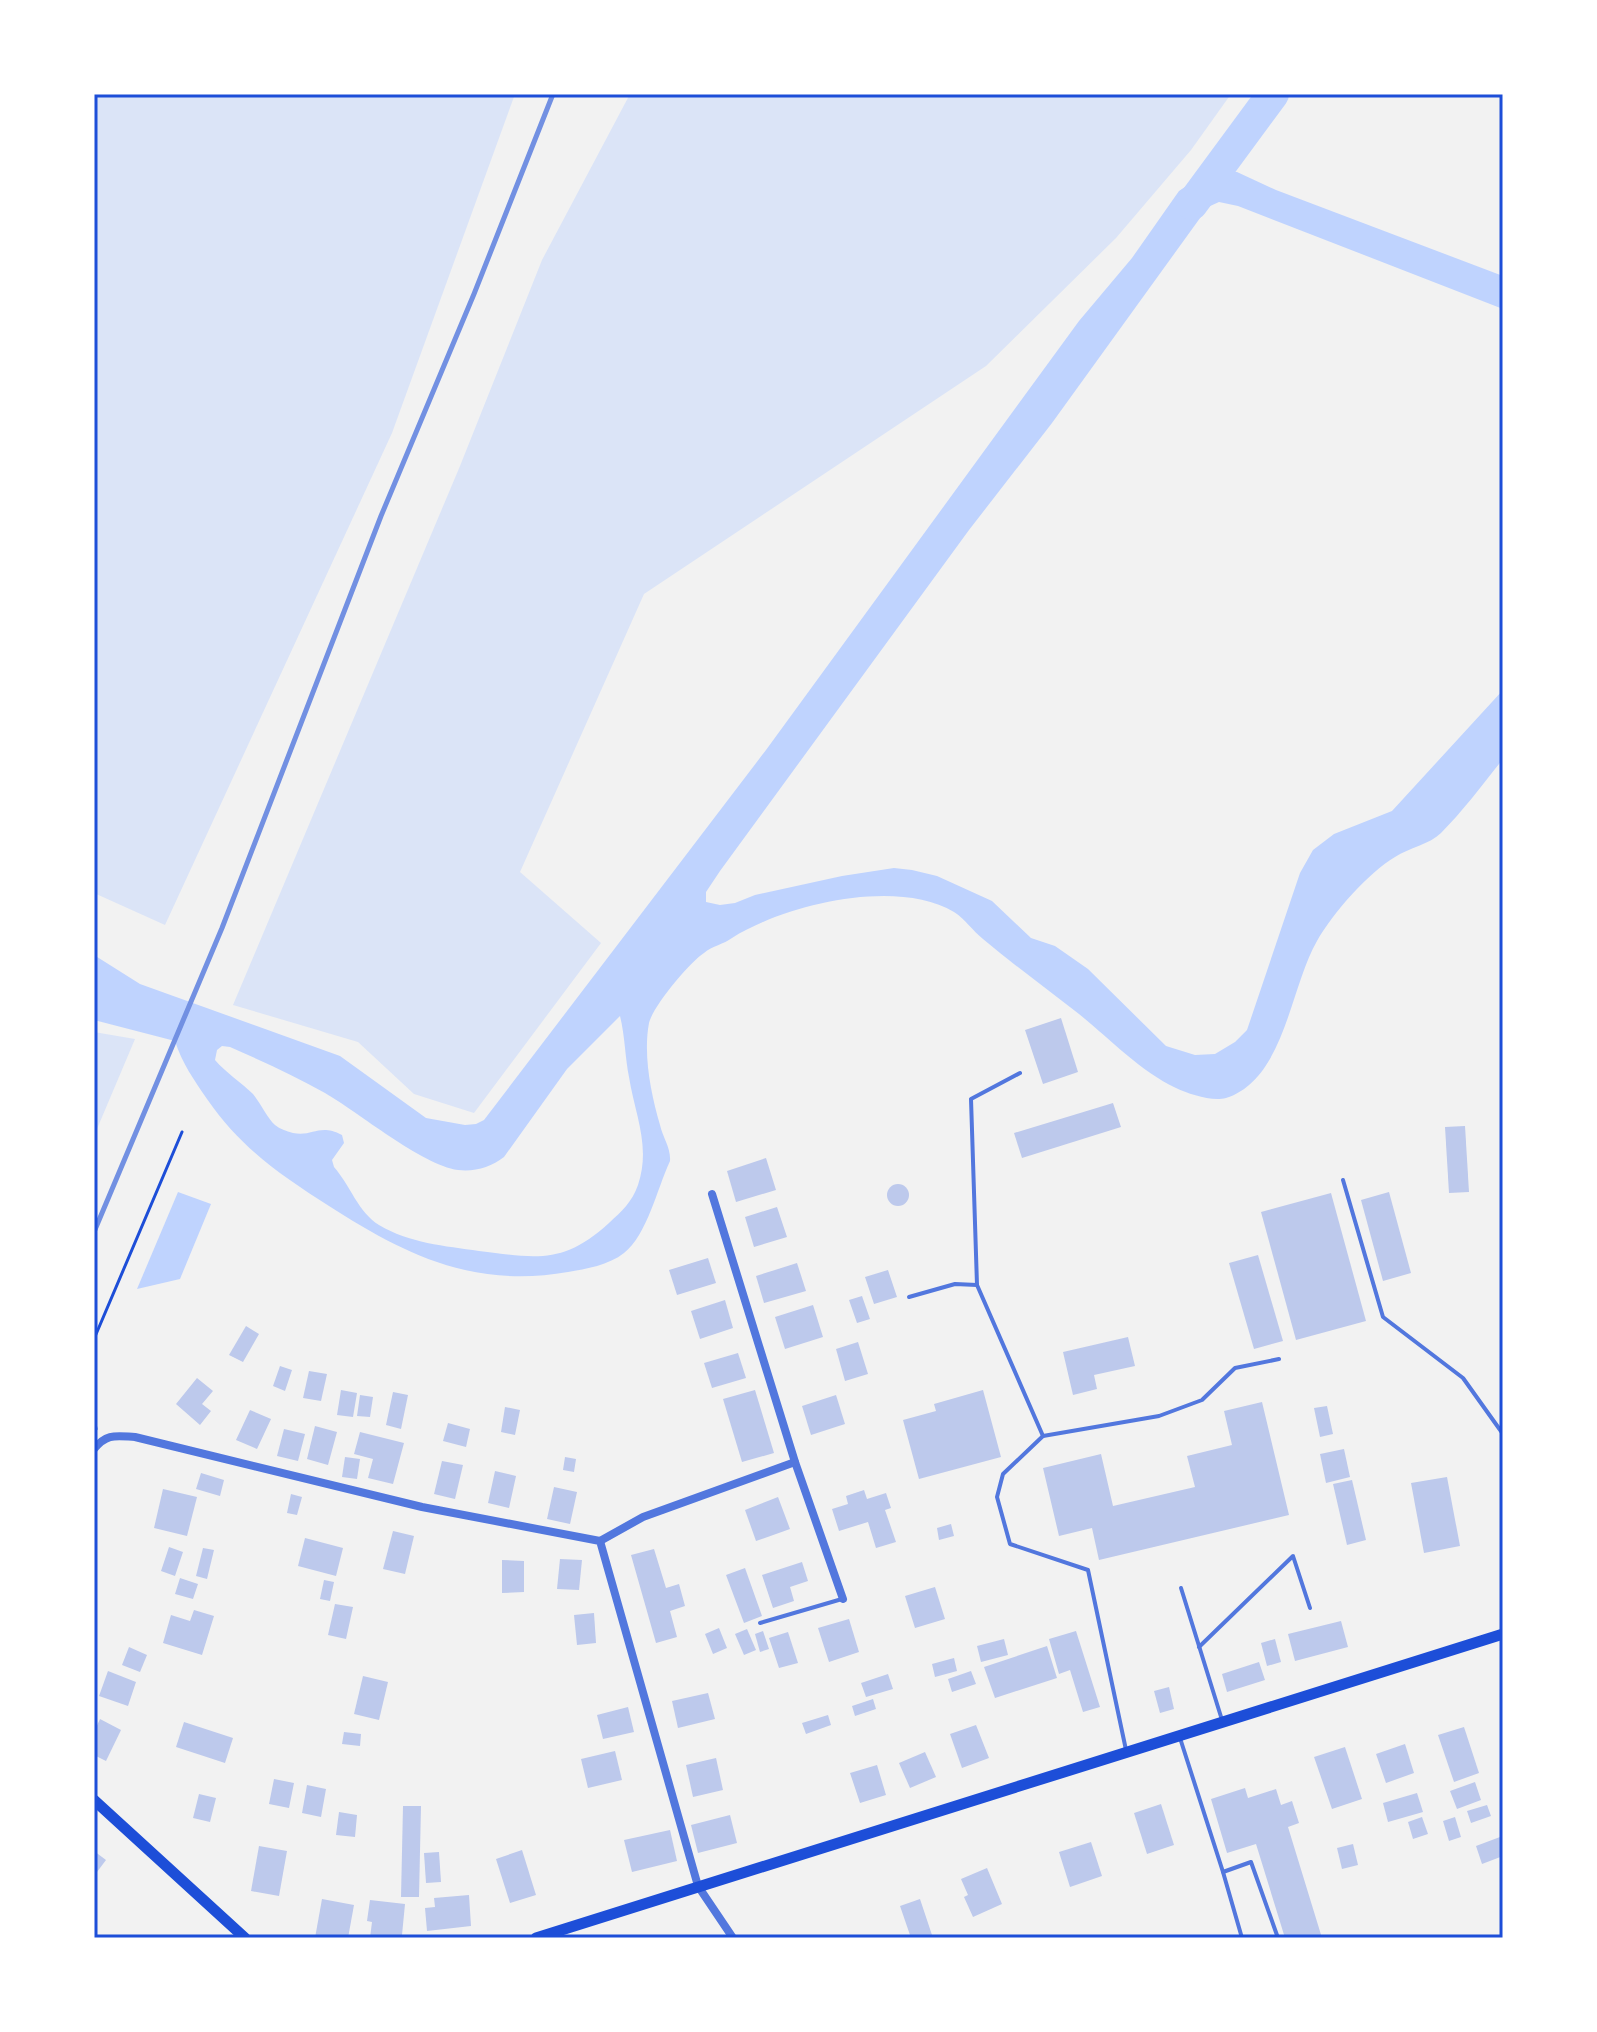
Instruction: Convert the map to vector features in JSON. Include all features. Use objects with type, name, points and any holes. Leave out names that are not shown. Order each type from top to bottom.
[{"type":"main road","points":[[536,1938],[1503,1634]]},
{"type":"main road","points":[[94,1800],[245,1938]]},
{"type":"street","points":[[712,1194],[795,1462],[843,1599]]},
{"type":"street","points":[[94,1449],[102,1439],[112,1436],[135,1437],[422,1507],[600,1541],[643,1517],[795,1462]]},
{"type":"street","points":[[600,1541],[698,1886],[733,1938]]},
{"type":"lane","points":[[1020,1073],[971,1099],[977,1285],[1043,1436]]},
{"type":"lane","points":[[1343,1180],[1383,1317],[1463,1378],[1503,1434]]},
{"type":"lane","points":[[909,1297],[955,1284],[977,1285]]},
{"type":"lane","points":[[1126,1753],[1088,1570],[1010,1544],[997,1497],[1003,1474],[1043,1436],[1159,1416],[1202,1400],[1235,1368],[1279,1359]]},
{"type":"lane","points":[[1199,1647],[1293,1556],[1310,1608]]},
{"type":"lane","points":[[1181,1588],[1223,1723]]},
{"type":"lane","points":[[760,1623],[843,1599]]},
{"type":"lane","points":[[1179,1736],[1242,1938]]},
{"type":"lane","points":[[1223,1872],[1251,1862],[1277,1938]]},
{"type":"path","points":[[94,1339],[182,1132]]},
{"type":"shaded area","points":[[94,94],[515,94],[392,433],[165,925],[94,893]]},
{"type":"shaded area","points":[[630,94],[1231,94],[1191,150],[1116,238],[986,366],[644,594],[520,872],[601,943],[474,1113],[414,1094],[358,1042],[233,1005],[460,466],[542,260]]},
{"type":"shaded area","points":[[94,1032],[135,1039],[94,1136]]},
{"type":"water","points":[[1210,170],[1237,172],[1276,190],[1503,276],[1503,309],[1238,206],[1219,202],[1208,207],[720,871],[706,892],[706,902],[720,905],[735,903],[755,895],[894,868],[937,876],[992,901],[1031,938],[1055,946],[1088,969],[1166,1046],[1195,1055],[1215,1054],[1247,1030],[1300,873],[1313,850],[1334,834],[1392,811],[1503,690],[1503,759],[1441,833],[1385,864],[1352,894],[1332,918],[1308,960],[1274,1052],[1246,1088],[1226,1098],[1214,1099],[1187,1093],[1163,1081],[995,949],[954,912],[930,902],[903,897],[873,896],[811,906],[755,926],[707,951],[681,975],[652,1016],[647,1035],[649,1074],[670,1161],[645,1223],[632,1245],[618,1257],[590,1268],[542,1275],[504,1276],[478,1273],[429,1259],[394,1244],[345,1216],[277,1171],[233,1132],[193,1078],[175,1041],[94,1020],[94,955],[140,984],[340,1056],[426,1118],[465,1125],[484,1120],[766,750],[1079,321],[1132,258],[1179,191]],"holes":[[[620,1016],[641,1131],[643,1157],[638,1185],[626,1206],[593,1237],[563,1252],[548,1255],[517,1255],[440,1245],[402,1236],[379,1225],[365,1213],[334,1167],[332,1160],[344,1143],[342,1135],[327,1130],[293,1133],[279,1128],[253,1094],[215,1060],[217,1050],[222,1046],[230,1047],[325,1093],[427,1159],[458,1170],[471,1170],[488,1166],[504,1157],[567,1069]]]},
{"type":"water","points":[[178,1192],[211,1204],[180,1279],[137,1289]]},
{"type":"building","points":[[1061,1018],[1078,1072],[1043,1084],[1025,1030]]},
{"type":"building","points":[[1113,1103],[1121,1127],[1022,1158],[1014,1133]]},
{"type":"building","points":[[1465,1126],[1469,1192],[1449,1193],[1445,1127]]},
{"type":"building","points":[[766,1158],[776,1190],[736,1202],[727,1171]]},
{"type":"building","points":[[894,1184],[902,1184],[909,1195],[902,1206],[894,1206],[887,1199],[887,1191]]},
{"type":"building","points":[[1389,1192],[1411,1273],[1383,1281],[1361,1200]]},
{"type":"building","points":[[1331,1193],[1366,1321],[1296,1340],[1261,1212]]},
{"type":"building","points":[[777,1207],[787,1237],[754,1247],[745,1217]]},
{"type":"building","points":[[1258,1255],[1283,1341],[1254,1349],[1229,1263]]},
{"type":"building","points":[[708,1258],[716,1283],[677,1295],[669,1270]]},
{"type":"building","points":[[797,1263],[806,1291],[764,1303],[756,1276]]},
{"type":"building","points":[[888,1270],[897,1297],[874,1304],[865,1277]]},
{"type":"building","points":[[862,1296],[870,1319],[857,1323],[849,1300]]},
{"type":"building","points":[[725,1300],[733,1328],[700,1339],[691,1311]]},
{"type":"building","points":[[813,1305],[823,1337],[785,1349],[775,1317]]},
{"type":"building","points":[[246,1326],[259,1334],[243,1362],[229,1355]]},
{"type":"building","points":[[1128,1337],[1135,1366],[1094,1375],[1097,1389],[1073,1395],[1063,1352]]},
{"type":"building","points":[[858,1342],[868,1374],[845,1381],[836,1349]]},
{"type":"building","points":[[738,1353],[746,1378],[712,1388],[704,1363]]},
{"type":"building","points":[[280,1366],[292,1370],[285,1391],[273,1386]]},
{"type":"building","points":[[309,1371],[327,1374],[321,1401],[303,1398]]},
{"type":"building","points":[[197,1378],[213,1391],[202,1404],[211,1411],[200,1425],[176,1404]]},
{"type":"building","points":[[341,1390],[357,1393],[353,1417],[337,1415]]},
{"type":"building","points":[[755,1390],[774,1453],[742,1462],[723,1399]]},
{"type":"building","points":[[983,1390],[1001,1457],[919,1479],[903,1420],[936,1411],[934,1404]]},
{"type":"building","points":[[393,1392],[408,1395],[401,1429],[386,1425]]},
{"type":"building","points":[[360,1395],[373,1397],[370,1417],[357,1416]]},
{"type":"building","points":[[836,1395],[845,1424],[811,1435],[802,1406]]},
{"type":"building","points":[[1262,1402],[1289,1515],[1099,1560],[1092,1528],[1059,1536],[1043,1468],[1101,1454],[1113,1506],[1195,1487],[1187,1456],[1232,1445],[1224,1411]]},
{"type":"building","points":[[1327,1406],[1333,1434],[1320,1437],[1314,1408]]},
{"type":"building","points":[[505,1407],[520,1410],[515,1435],[501,1432]]},
{"type":"building","points":[[250,1410],[271,1419],[257,1449],[236,1440]]},
{"type":"building","points":[[448,1423],[470,1429],[466,1447],[443,1441]]},
{"type":"building","points":[[315,1426],[337,1432],[328,1465],[307,1459]]},
{"type":"building","points":[[284,1429],[305,1434],[298,1461],[277,1456]]},
{"type":"building","points":[[360,1432],[404,1443],[393,1484],[368,1478],[373,1459],[354,1454]]},
{"type":"building","points":[[1344,1449],[1350,1477],[1326,1483],[1320,1454]]},
{"type":"building","points":[[345,1457],[360,1459],[357,1479],[342,1477]]},
{"type":"building","points":[[565,1457],[576,1459],[574,1472],[563,1470]]},
{"type":"building","points":[[442,1461],[463,1465],[455,1499],[434,1494]]},
{"type":"building","points":[[495,1471],[516,1476],[509,1508],[488,1503]]},
{"type":"building","points":[[201,1473],[224,1480],[220,1496],[196,1489]]},
{"type":"building","points":[[1447,1477],[1460,1546],[1424,1553],[1411,1483]]},
{"type":"building","points":[[1352,1480],[1366,1540],[1347,1545],[1333,1484]]},
{"type":"building","points":[[554,1487],[577,1492],[570,1524],[547,1519]]},
{"type":"building","points":[[163,1489],[197,1497],[187,1536],[154,1528]]},
{"type":"building","points":[[864,1490],[867,1499],[886,1493],[891,1508],[885,1510],[896,1542],[876,1548],[868,1522],[839,1531],[832,1509],[848,1504],[846,1496]]},
{"type":"building","points":[[291,1494],[302,1497],[297,1515],[287,1513]]},
{"type":"building","points":[[778,1497],[790,1529],[756,1541],[745,1510]]},
{"type":"building","points":[[951,1524],[954,1536],[939,1540],[937,1528]]},
{"type":"building","points":[[393,1531],[414,1536],[405,1574],[383,1569]]},
{"type":"building","points":[[305,1538],[343,1548],[336,1576],[298,1566]]},
{"type":"building","points":[[169,1547],[183,1552],[175,1576],[161,1571]]},
{"type":"building","points":[[203,1548],[214,1550],[207,1579],[196,1576]]},
{"type":"building","points":[[654,1549],[666,1588],[679,1584],[685,1606],[670,1611],[677,1637],[656,1643],[631,1555]]},
{"type":"building","points":[[560,1559],[582,1560],[579,1590],[557,1589]]},
{"type":"building","points":[[502,1560],[524,1561],[524,1592],[502,1593]]},
{"type":"building","points":[[802,1562],[808,1581],[790,1587],[794,1601],[773,1608],[762,1575]]},
{"type":"building","points":[[745,1568],[762,1616],[744,1623],[726,1575]]},
{"type":"building","points":[[180,1578],[198,1584],[193,1599],[175,1594]]},
{"type":"building","points":[[324,1580],[334,1582],[330,1601],[320,1599]]},
{"type":"building","points":[[935,1587],[945,1619],[915,1628],[905,1596]]},
{"type":"building","points":[[335,1604],[353,1607],[346,1639],[328,1635]]},
{"type":"building","points":[[194,1610],[214,1616],[202,1655],[163,1643],[171,1615],[190,1621]]},
{"type":"building","points":[[594,1613],[596,1643],[577,1645],[574,1615]]},
{"type":"building","points":[[849,1619],[859,1652],[829,1662],[818,1628]]},
{"type":"building","points":[[1341,1621],[1348,1647],[1295,1661],[1288,1634]]},
{"type":"building","points":[[719,1628],[727,1648],[713,1654],[705,1634]]},
{"type":"building","points":[[747,1629],[756,1650],[744,1655],[735,1634]]},
{"type":"building","points":[[763,1631],[769,1649],[760,1652],[755,1634]]},
{"type":"building","points":[[1076,1631],[1100,1707],[1083,1712],[1070,1670],[1059,1674],[1049,1639]]},
{"type":"building","points":[[788,1632],[798,1663],[779,1668],[769,1638]]},
{"type":"building","points":[[1004,1639],[1008,1655],[981,1662],[977,1646]]},
{"type":"building","points":[[1275,1639],[1281,1662],[1267,1666],[1261,1643]]},
{"type":"building","points":[[1047,1646],[1057,1678],[995,1698],[984,1667]]},
{"type":"building","points":[[129,1647],[147,1655],[140,1672],[122,1665]]},
{"type":"building","points":[[954,1658],[957,1671],[935,1677],[932,1664]]},
{"type":"building","points":[[1259,1662],[1265,1680],[1227,1692],[1222,1674]]},
{"type":"building","points":[[108,1671],[136,1682],[128,1706],[99,1696]]},
{"type":"building","points":[[971,1671],[976,1684],[952,1692],[948,1679]]},
{"type":"building","points":[[888,1674],[893,1689],[866,1697],[861,1683]]},
{"type":"building","points":[[363,1676],[388,1682],[379,1720],[354,1714]]},
{"type":"building","points":[[1169,1687],[1174,1709],[1160,1713],[1154,1691]]},
{"type":"building","points":[[708,1693],[715,1719],[678,1728],[672,1701]]},
{"type":"building","points":[[873,1699],[876,1709],[855,1716],[852,1706]]},
{"type":"building","points":[[628,1707],[634,1732],[603,1739],[597,1715]]},
{"type":"building","points":[[828,1715],[831,1725],[806,1734],[802,1723]]},
{"type":"building","points":[[100,1719],[121,1730],[106,1761],[94,1755],[94,1732]]},
{"type":"building","points":[[184,1722],[233,1738],[225,1763],[176,1747]]},
{"type":"building","points":[[976,1725],[989,1758],[962,1768],[950,1734]]},
{"type":"building","points":[[1464,1727],[1479,1773],[1454,1782],[1438,1735]]},
{"type":"building","points":[[344,1732],[361,1734],[360,1746],[342,1744]]},
{"type":"building","points":[[1405,1744],[1414,1773],[1386,1783],[1376,1754]]},
{"type":"building","points":[[1345,1747],[1362,1799],[1332,1809],[1314,1757]]},
{"type":"building","points":[[615,1751],[622,1780],[588,1788],[581,1759]]},
{"type":"building","points":[[925,1752],[936,1777],[910,1788],[899,1763]]},
{"type":"building","points":[[716,1758],[723,1790],[693,1797],[686,1765]]},
{"type":"building","points":[[877,1765],[886,1795],[860,1803],[850,1773]]},
{"type":"building","points":[[274,1779],[294,1783],[289,1808],[269,1804]]},
{"type":"building","points":[[1475,1782],[1481,1800],[1457,1809],[1450,1791]]},
{"type":"building","points":[[307,1785],[326,1789],[321,1817],[302,1813]]},
{"type":"building","points":[[1245,1788],[1248,1798],[1276,1789],[1281,1805],[1292,1801],[1299,1823],[1288,1827],[1322,1938],[1285,1938],[1256,1844],[1227,1853],[1211,1799]]},
{"type":"building","points":[[1417,1793],[1423,1812],[1388,1822],[1383,1803]]},
{"type":"building","points":[[199,1794],[216,1798],[210,1822],[193,1818]]},
{"type":"building","points":[[1161,1804],[1174,1845],[1147,1854],[1134,1813]]},
{"type":"building","points":[[1487,1805],[1491,1816],[1471,1823],[1467,1811]]},
{"type":"building","points":[[403,1806],[421,1806],[419,1897],[401,1897]]},
{"type":"building","points":[[339,1812],[357,1815],[355,1837],[336,1835]]},
{"type":"building","points":[[730,1815],[737,1843],[698,1853],[691,1825]]},
{"type":"building","points":[[1422,1817],[1428,1834],[1413,1839],[1408,1822]]},
{"type":"building","points":[[1455,1817],[1461,1837],[1449,1841],[1443,1821]]},
{"type":"building","points":[[670,1830],[677,1861],[632,1872],[624,1840]]},
{"type":"building","points":[[1500,1837],[1503,1856],[1482,1864],[1476,1846]]},
{"type":"building","points":[[1091,1842],[1102,1876],[1070,1887],[1059,1852]]},
{"type":"building","points":[[1353,1844],[1358,1865],[1342,1869],[1337,1848]]},
{"type":"building","points":[[259,1846],[287,1851],[279,1896],[251,1891]]},
{"type":"building","points":[[522,1850],[536,1895],[510,1903],[496,1859]]},
{"type":"building","points":[[94,1851],[106,1860],[94,1876]]},
{"type":"building","points":[[439,1852],[441,1882],[426,1883],[424,1853]]},
{"type":"building","points":[[987,1868],[1002,1904],[973,1917],[964,1897],[968,1895],[961,1879]]},
{"type":"building","points":[[469,1895],[471,1926],[427,1931],[425,1908],[435,1907],[434,1898]]},
{"type":"building","points":[[322,1899],[354,1905],[348,1938],[315,1938]]},
{"type":"building","points":[[920,1899],[933,1938],[911,1938],[900,1906]]},
{"type":"building","points":[[370,1900],[405,1904],[402,1935],[370,1938],[372,1922],[367,1921]]},
{"type":"waterway","points":[[1192,204],[1273,94]]},
{"type":"railway","points":[[94,1232],[222,928],[381,516],[553,94]]}]
